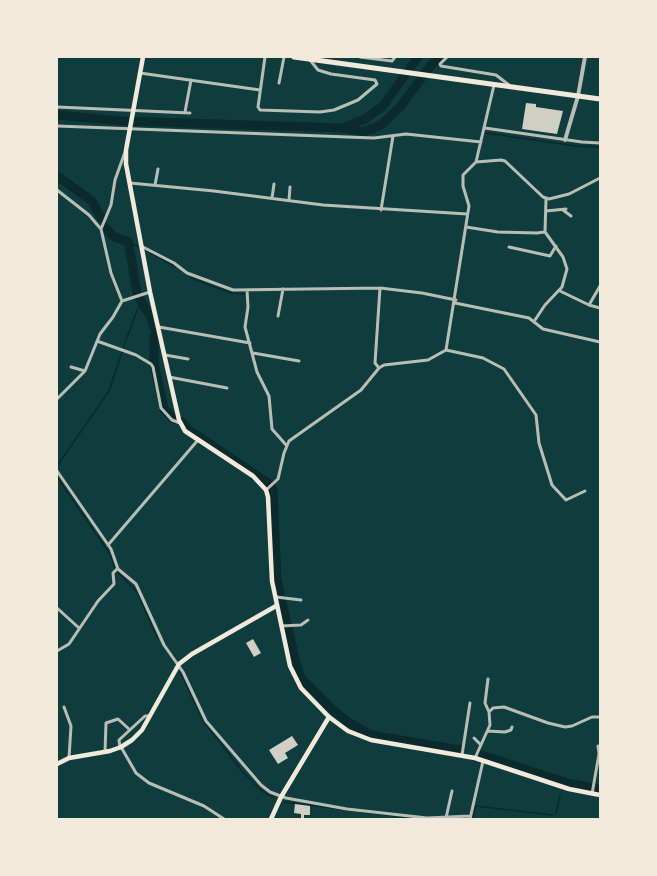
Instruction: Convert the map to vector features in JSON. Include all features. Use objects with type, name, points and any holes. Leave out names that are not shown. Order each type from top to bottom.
[{"type":"highway","points":[[298,57],[600,99]]},
{"type":"main road","points":[[143,57],[126,150],[126,164],[150,292],[180,423],[198,440],[253,476],[266,490],[271,572],[279,597],[276,606],[290,666],[296,680],[329,717],[353,733],[371,740],[394,746],[476,758],[563,788],[593,790],[600,795]]},
{"type":"main road","points":[[57,764],[69,758],[121,748],[137,736],[179,664],[192,654],[276,606]]},
{"type":"main road","points":[[271,819],[281,797],[329,717]]},
{"type":"street","points":[[265,57],[258,107],[260,110],[320,112],[334,110],[358,100],[377,84],[375,80],[318,70],[310,60]]},
{"type":"street","points":[[279,83],[284,57]]},
{"type":"street","points":[[360,57],[392,60],[395,57]]},
{"type":"street","points":[[447,57],[440,62],[441,66],[496,75],[511,88]]},
{"type":"street","points":[[565,140],[578,96],[585,57]]},
{"type":"street","points":[[140,73],[261,90]]},
{"type":"street","points":[[57,106],[187,113],[191,80]]},
{"type":"street","points":[[446,350],[469,206],[463,186],[463,176],[476,162],[494,85]]},
{"type":"street","points":[[57,126],[374,138],[406,134],[481,142]]},
{"type":"street","points":[[485,128],[600,143]]},
{"type":"street","points":[[381,210],[393,136]]},
{"type":"street","points":[[101,229],[111,205],[115,180],[126,150]]},
{"type":"street","points":[[476,162],[505,161],[546,199],[545,232],[567,264],[567,270],[560,291],[545,305],[534,321]]},
{"type":"street","points":[[155,185],[158,169]]},
{"type":"street","points":[[546,199],[569,194],[600,178]]},
{"type":"street","points":[[130,183],[289,200],[324,206],[467,214]]},
{"type":"street","points":[[272,198],[274,184]]},
{"type":"street","points":[[289,200],[290,187]]},
{"type":"street","points":[[57,190],[89,215],[101,229],[111,273],[122,301]]},
{"type":"street","points":[[546,212],[564,209],[571,216]]},
{"type":"street","points":[[466,227],[498,232],[545,232]]},
{"type":"street","points":[[141,246],[196,277],[234,290],[380,288],[422,293],[529,318],[543,329],[600,342]]},
{"type":"street","points":[[509,246],[550,256],[556,246]]},
{"type":"street","points":[[589,305],[600,286]]},
{"type":"street","points":[[379,368],[375,363],[380,288]]},
{"type":"street","points":[[278,315],[283,289]]},
{"type":"street","points":[[247,290],[248,307],[245,327],[257,372],[270,396],[272,429],[286,446]]},
{"type":"street","points":[[560,291],[600,308]]},
{"type":"street","points":[[57,399],[86,371],[102,330],[122,301],[150,292]]},
{"type":"street","points":[[159,327],[250,343]]},
{"type":"street","points":[[97,341],[136,355],[151,364],[161,408],[172,420],[180,423]]},
{"type":"street","points":[[266,490],[278,479],[286,446],[293,437],[361,390],[379,368],[384,365],[428,360],[446,350],[483,358],[504,369],[536,415],[539,443],[552,485],[566,500],[585,490]]},
{"type":"street","points":[[253,353],[299,361]]},
{"type":"street","points":[[165,355],[188,359]]},
{"type":"street","points":[[71,367],[86,371]]},
{"type":"street","points":[[169,377],[227,388]]},
{"type":"street","points":[[57,392],[61,394]]},
{"type":"street","points":[[108,545],[198,440]]},
{"type":"street","points":[[57,471],[108,545],[115,557],[116,569],[114,584],[104,593],[69,644],[57,651]]},
{"type":"street","points":[[116,569],[136,584],[164,645],[179,664],[213,731],[253,777],[270,792],[281,797],[383,814],[427,818],[470,818],[483,761]]},
{"type":"street","points":[[279,597],[301,600]]},
{"type":"street","points":[[57,608],[79,628]]},
{"type":"street","points":[[281,627],[301,625],[308,620]]},
{"type":"street","points":[[476,758],[490,724],[489,712],[484,703],[488,679]]},
{"type":"street","points":[[462,755],[470,703]]},
{"type":"street","points":[[64,707],[71,726],[69,758]]},
{"type":"street","points":[[489,712],[492,708],[504,707],[565,727],[592,717],[600,717]]},
{"type":"street","points":[[150,716],[145,716],[119,740],[121,748],[136,773],[149,783],[204,806],[224,819]]},
{"type":"street","points":[[105,752],[106,723],[118,719],[130,730]]},
{"type":"street","points":[[488,730],[509,731],[512,727]]},
{"type":"street","points":[[474,738],[481,745]]},
{"type":"street","points":[[593,790],[599,754],[598,746]]},
{"type":"street","points":[[446,818],[453,791]]},
{"type":"building","points":[[526,103],[563,111],[557,134],[522,129]]},
{"type":"building","points":[[253,639],[261,653],[254,657],[246,643]]},
{"type":"building","points":[[292,736],[298,745],[285,753],[288,758],[278,764],[269,750]]},
{"type":"building","points":[[295,804],[310,806],[310,815],[304,815],[304,819],[301,819],[301,814],[294,813]]},
{"type":"waterway","points":[[57,115],[122,121],[343,128],[365,119],[383,106],[418,57]]},
{"type":"waterway","points":[[343,128],[363,132],[381,125],[401,106],[431,65],[440,57]]},
{"type":"waterway","points":[[363,132],[375,133]]},
{"type":"waterway","points":[[486,133],[576,146],[600,147]]},
{"type":"waterway","points":[[57,176],[92,201],[102,219]]},
{"type":"waterway","points":[[105,227],[113,236],[128,242],[137,293]]},
{"type":"waterway","points":[[128,242],[137,246]]},
{"type":"waterway","points":[[147,251],[176,267]]},
{"type":"waterway","points":[[191,278],[231,293],[245,294]]},
{"type":"waterway","points":[[139,298],[154,328]]},
{"type":"waterway","points":[[123,348],[140,303]]},
{"type":"waterway","points":[[154,336],[154,363],[164,409],[174,419]]},
{"type":"waterway","points":[[57,466],[109,391],[122,352]]},
{"type":"waterway","points":[[182,422],[188,429],[271,485]]},
{"type":"waterway","points":[[57,477],[110,554],[115,569],[137,592],[157,637]]},
{"type":"waterway","points":[[273,490],[277,580],[301,678],[332,709],[348,722],[371,735],[460,750]]},
{"type":"waterway","points":[[180,672],[204,722],[242,771],[263,792],[274,798]]},
{"type":"waterway","points":[[479,754],[567,783],[600,789]]},
{"type":"waterway","points":[[556,814],[560,795]]},
{"type":"waterway","points":[[284,802],[419,819]]},
{"type":"waterway","points":[[472,819],[476,806],[552,815]]}]
